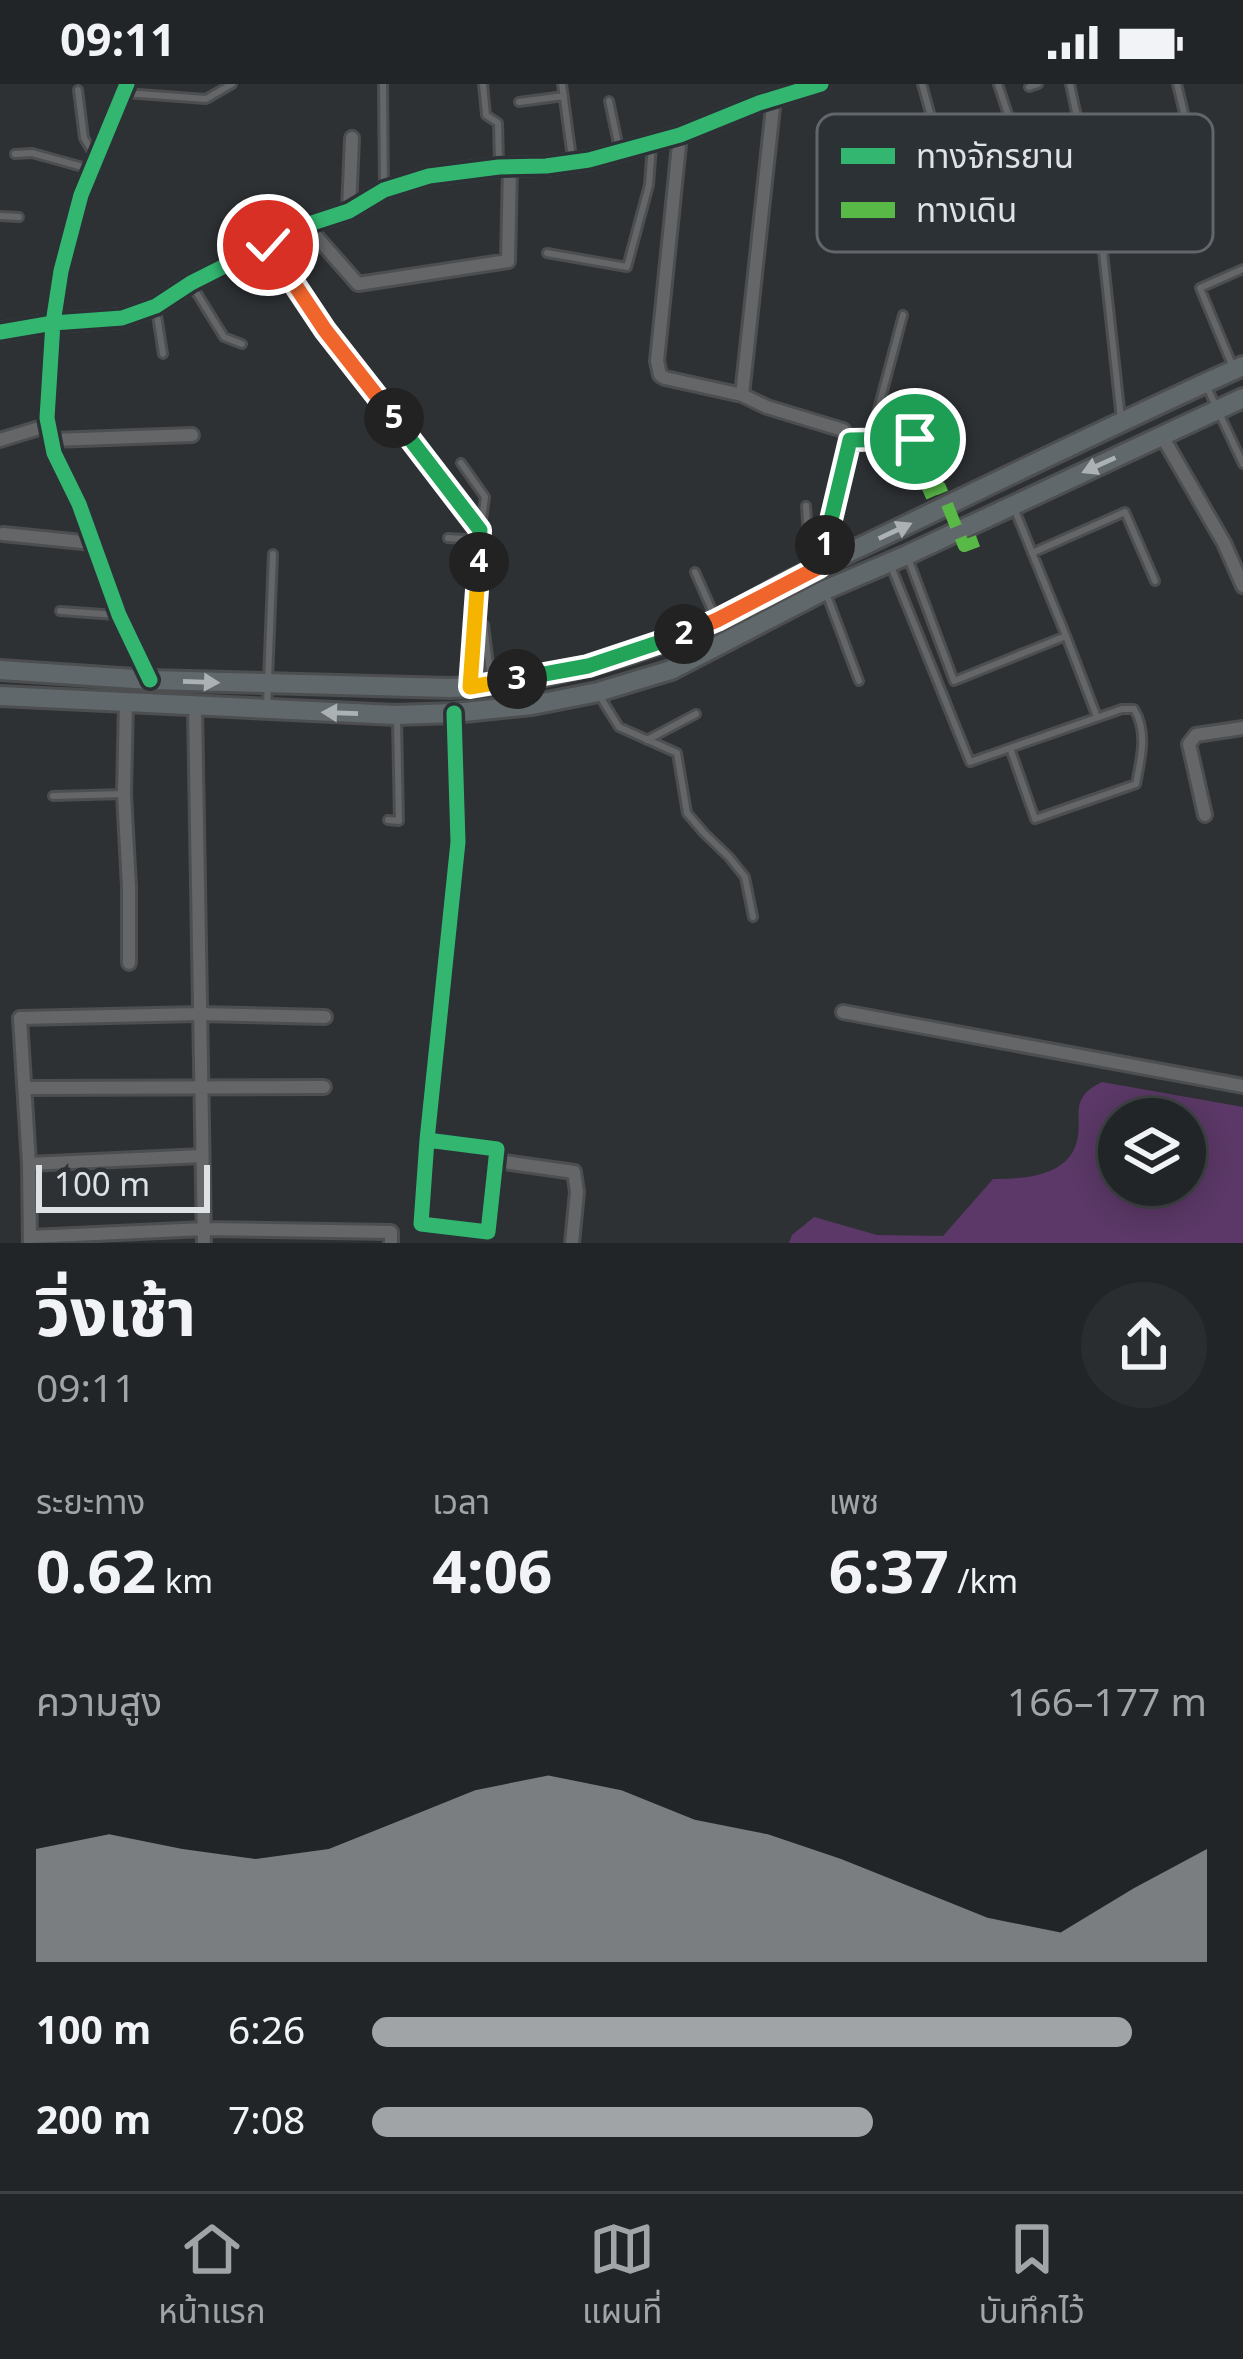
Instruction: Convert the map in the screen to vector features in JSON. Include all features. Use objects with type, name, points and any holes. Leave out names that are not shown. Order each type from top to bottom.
[{"type":"main road","points":[[0,670],[150,680],[470,687],[588,666],[717,620],[1239,368]]},
{"type":"main road","points":[[0,696],[396,715],[532,705],[598,692],[671,670],[825,590],[1243,398]]},
{"type":"street","points":[[0,332],[122,318],[156,306],[306,225],[349,211],[384,190],[429,176],[589,160],[680,134],[772,91],[821,84]]},
{"type":"street","points":[[126,88],[81,195],[62,271],[53,323],[49,424],[54,453],[150,680]]},
{"type":"street","points":[[742,395],[772,91]]},
{"type":"street","points":[[680,134],[658,370],[664,378],[742,395],[844,430],[850,440],[815,569]]},
{"type":"street","points":[[349,211],[352,138]]},
{"type":"street","points":[[306,225],[358,284],[508,261],[504,167]]},
{"type":"street","points":[[268,245],[325,330],[480,535],[470,687]]},
{"type":"street","points":[[0,440],[49,424]]},
{"type":"street","points":[[52,440],[192,435]]},
{"type":"street","points":[[1162,436],[1224,543],[1243,586]]},
{"type":"street","points":[[2,534],[92,543]]},
{"type":"street","points":[[126,701],[129,963]]},
{"type":"street","points":[[195,706],[204,1236]]},
{"type":"street","points":[[427,1140],[497,1149],[488,1232],[421,1224],[427,1140],[458,842],[454,713]]},
{"type":"street","points":[[1205,815],[1189,744],[1196,735],[1243,728]]},
{"type":"street","points":[[843,1012],[1243,1086]]},
{"type":"street","points":[[325,1017],[20,1018],[30,1240],[391,1232],[391,1243]]},
{"type":"street","points":[[26,1088],[324,1087]]},
{"type":"street","points":[[29,1164],[202,1156]]},
{"type":"street","points":[[497,1161],[574,1172],[572,1243]]},
{"type":"lane","points":[[126,88],[206,99],[232,84]]},
{"type":"lane","points":[[383,84],[384,190]]},
{"type":"lane","points":[[483,84],[486,115],[498,123],[504,167]]},
{"type":"lane","points":[[562,84],[573,161]]},
{"type":"lane","points":[[922,84],[930,114]]},
{"type":"lane","points":[[998,84],[1008,114]]},
{"type":"lane","points":[[1070,84],[1076,114]]},
{"type":"lane","points":[[1177,84],[1184,113]]},
{"type":"lane","points":[[15,154],[93,163],[84,138],[78,90]]},
{"type":"lane","points":[[519,102],[564,96]]},
{"type":"lane","points":[[609,101],[620,151]]},
{"type":"lane","points":[[547,253],[627,267],[649,185],[652,141]]},
{"type":"lane","points":[[0,216],[19,217]]},
{"type":"lane","points":[[1103,252],[1121,423]]},
{"type":"lane","points":[[1239,368],[1200,288],[1243,269]]},
{"type":"lane","points":[[191,284],[224,337],[242,344]]},
{"type":"lane","points":[[156,306],[163,354]]},
{"type":"lane","points":[[870,440],[903,315]]},
{"type":"lane","points":[[1205,382],[1243,464]]},
{"type":"lane","points":[[850,440],[915,439]]},
{"type":"lane","points":[[448,538],[480,535],[485,497],[461,463]]},
{"type":"lane","points":[[1012,504],[1098,718]]},
{"type":"lane","points":[[806,506],[815,569]]},
{"type":"lane","points":[[1032,553],[1125,512],[1154,581]]},
{"type":"lane","points":[[266,710],[273,554]]},
{"type":"lane","points":[[898,558],[954,681],[1066,636]]},
{"type":"lane","points":[[898,558],[970,762],[1010,748],[1098,718],[1122,709],[1134,709],[1140,717],[1143,741],[1136,784],[1035,819],[1010,748]]},
{"type":"lane","points":[[695,572],[717,620]]},
{"type":"lane","points":[[825,590],[859,681]]},
{"type":"lane","points":[[60,611],[119,615]]},
{"type":"lane","points":[[484,625],[491,684]]},
{"type":"lane","points":[[598,692],[620,727],[677,753],[687,812],[745,878],[753,917]]},
{"type":"lane","points":[[647,740],[696,714]]},
{"type":"lane","points":[[388,820],[399,821],[396,715]]},
{"type":"lane","points":[[53,796],[124,794]]},
{"type":"shaded area","points":[[1102,1082],[1192,1098],[1098,1098],[1098,1206],[1206,1206],[1206,1100],[1243,1107],[1243,1243],[789,1243],[814,1217],[877,1235],[943,1236],[993,1179],[1043,1174],[1064,1162],[1077,1141],[1085,1094]]},
{"type":"marked path","points":[[924,494],[940,487],[964,546],[986,538]]},
{"type":"cycle path","points":[[127,84],[81,195],[61,271],[47,418],[54,453],[150,680]]},
{"type":"cycle path","points":[[0,332],[122,318],[156,306],[191,283],[306,225],[349,211],[384,190],[429,176],[589,160],[680,135],[821,84]]},
{"type":"cycle path","points":[[427,1140],[497,1149],[488,1232],[421,1224],[427,1140],[458,842],[454,713]]},
{"type":"route","points":[[268,245],[325,330],[480,530],[470,687],[588,666],[659,644],[819,567],[850,440],[915,439]]}]
